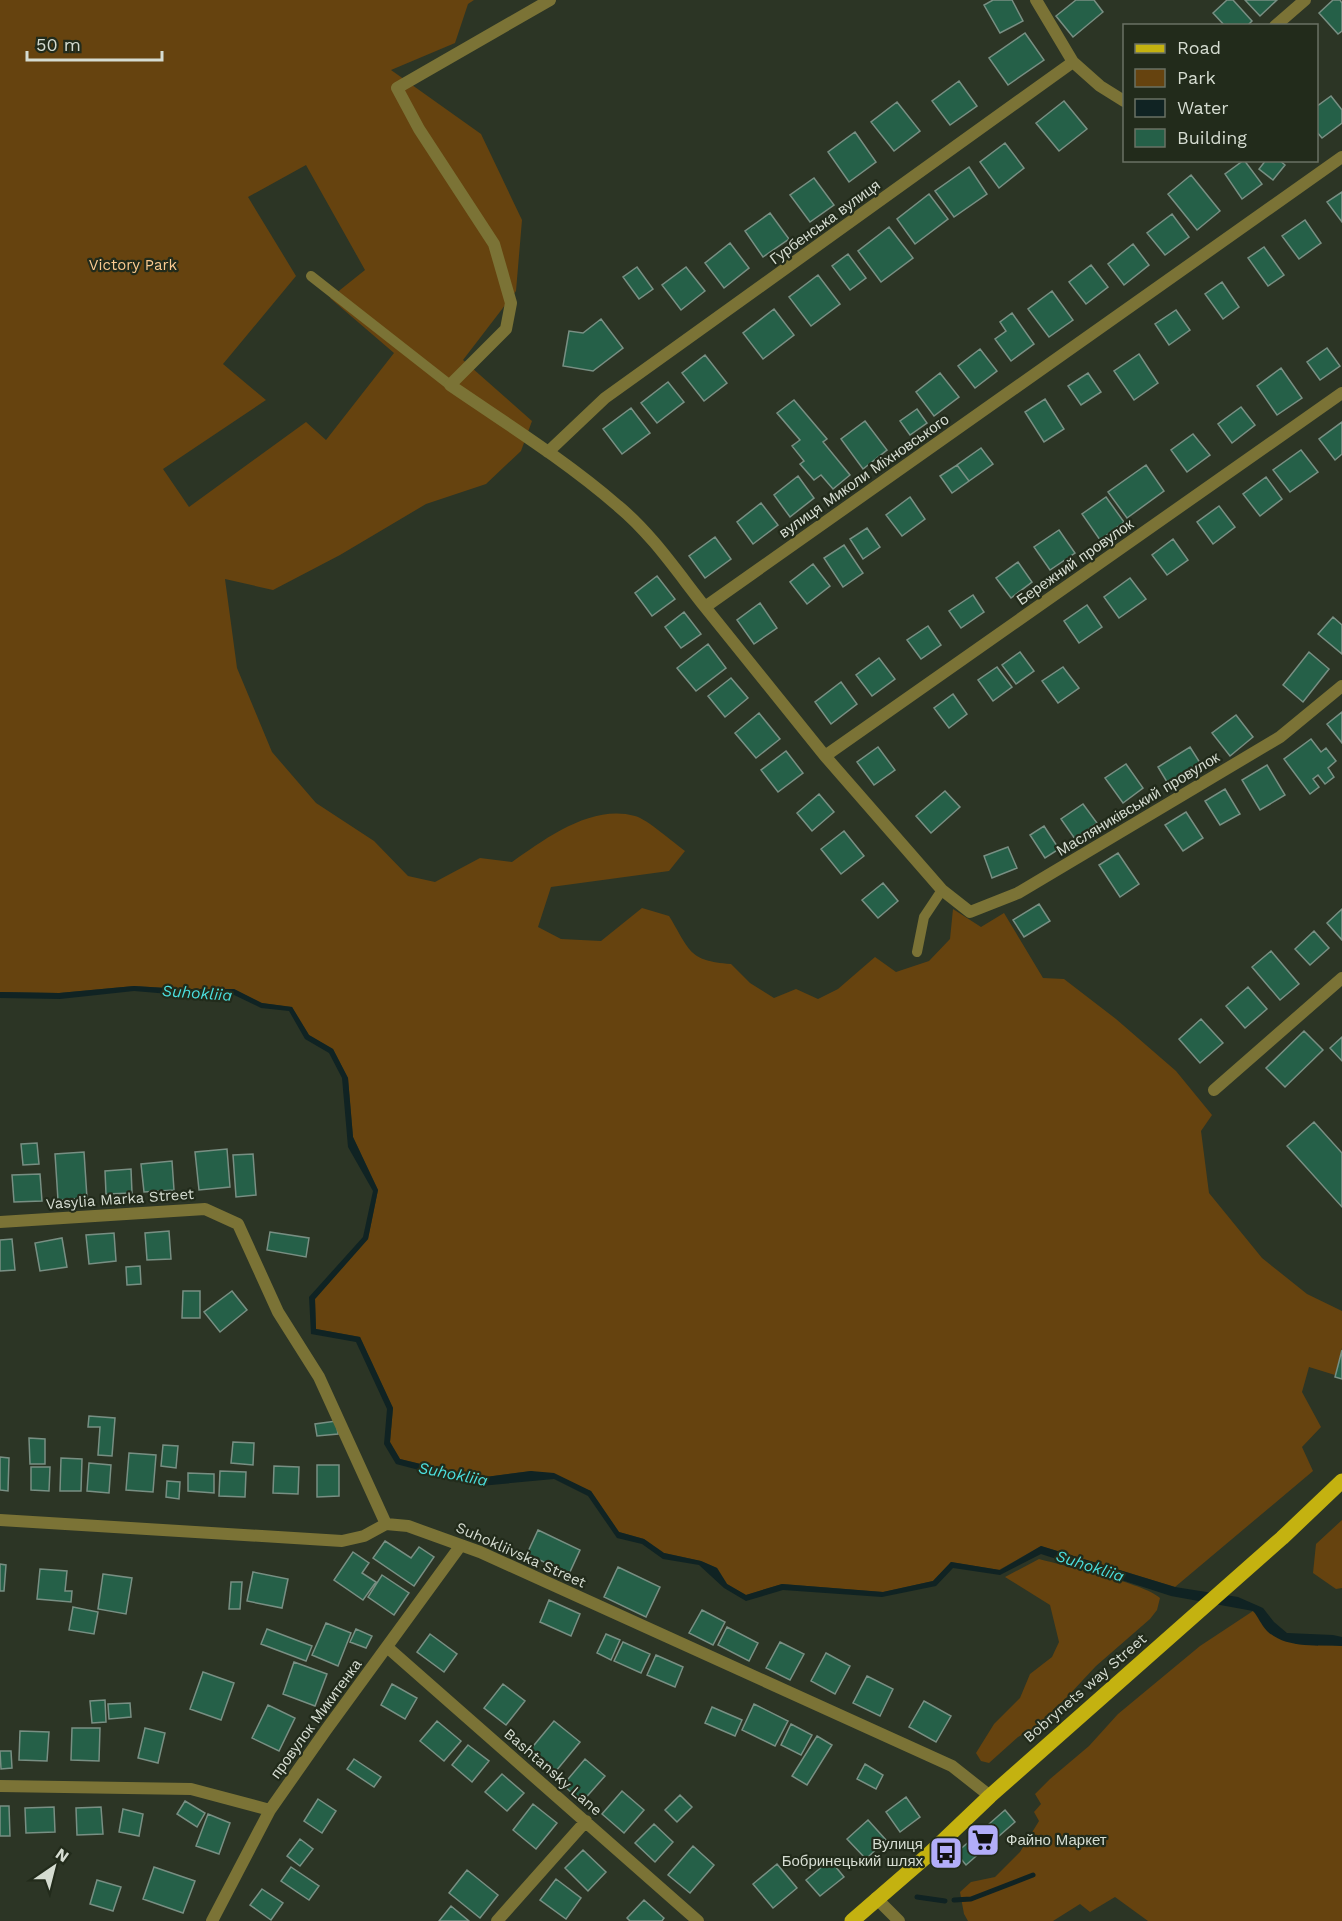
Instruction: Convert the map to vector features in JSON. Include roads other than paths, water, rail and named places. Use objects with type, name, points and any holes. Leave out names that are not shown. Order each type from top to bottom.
[{"type":"main road","name":"Bobrynets way Street","points":[[852,1921],[1282,1538],[1342,1481]]},
{"type":"street","points":[[550,0],[397,88],[419,129],[494,244],[511,303],[506,329],[450,385],[548,452],[620,507],[653,541],[825,756],[942,890]]},
{"type":"street","points":[[1036,0],[1073,62],[1100,86],[1123,100]]},
{"type":"street","points":[[1277,24],[1305,0]]},
{"type":"street","name":"Гурбенська вулиця","points":[[548,452],[605,398],[1073,62]]},
{"type":"street","name":"вулиця Миколи Міхновського","points":[[705,607],[1342,156]]},
{"type":"street","name":"Бережний провулок","points":[[825,756],[1342,393]]},
{"type":"street","name":"Масляниківський провулок","points":[[942,890],[970,912],[1018,893],[1280,737],[1342,686]]},
{"type":"street","points":[[1214,1090],[1342,978]]},
{"type":"street","name":"Vasylia Marka Street","points":[[0,1222],[205,1209],[238,1224],[278,1312],[319,1377],[386,1524]]},
{"type":"street","points":[[0,1520],[342,1541],[364,1536],[386,1524]]},
{"type":"street","name":"Suhokliivska Street","points":[[386,1524],[408,1526],[461,1545],[952,1766],[990,1796]]},
{"type":"street","name":"провулок Микитенка","points":[[212,1921],[270,1810],[461,1545]]},
{"type":"street","name":"Bashtansky Lane","points":[[387,1647],[698,1921]]},
{"type":"street","points":[[0,1786],[191,1789],[270,1810]]},
{"type":"street","points":[[497,1921],[586,1821]]},
{"type":"street","points":[[876,1898],[899,1921]]},
{"type":"lane","points":[[311,276],[450,385]]},
{"type":"lane","points":[[917,952],[924,918],[942,890]]},
{"type":"water","name":"Suhokliia","points":[[134,986],[234,989],[262,1003],[292,1007],[309,1035],[333,1049],[348,1078],[353,1137],[378,1190],[368,1239],[315,1299],[316,1329],[360,1337],[393,1408],[390,1442],[400,1459],[478,1478],[531,1471],[554,1473],[591,1491],[619,1532],[644,1539],[664,1553],[701,1561],[717,1568],[727,1584],[746,1595],[782,1584],[883,1592],[933,1581],[951,1562],[1000,1570],[1041,1546],[1175,1587],[1238,1597],[1263,1608],[1287,1633],[1342,1637],[1342,1646],[1303,1645],[1283,1641],[1267,1631],[1253,1611],[1171,1596],[1041,1554],[1000,1575],[953,1568],[936,1586],[882,1597],[783,1590],[746,1601],[724,1588],[699,1565],[663,1559],[642,1544],[617,1538],[588,1496],[554,1479],[480,1486],[396,1464],[384,1444],[387,1409],[356,1342],[311,1334],[309,1297],[363,1237],[373,1191],[348,1147],[342,1078],[329,1053],[305,1039],[289,1011],[261,1008],[232,994],[181,995],[134,991],[60,999],[0,998],[0,992],[59,993]]},
{"type":"waterway","points":[[954,1900],[971,1899],[1033,1875]]},
{"type":"waterway","points":[[917,1897],[945,1901]]},
{"type":"place","name":"Файно Маркет","points":[[983,1840]]},
{"type":"place","name":"Вулиця Бобринецький шлях","points":[[946,1853]]},
{"type":"park label","name":"Victory Park","points":[[133,265]]}]
